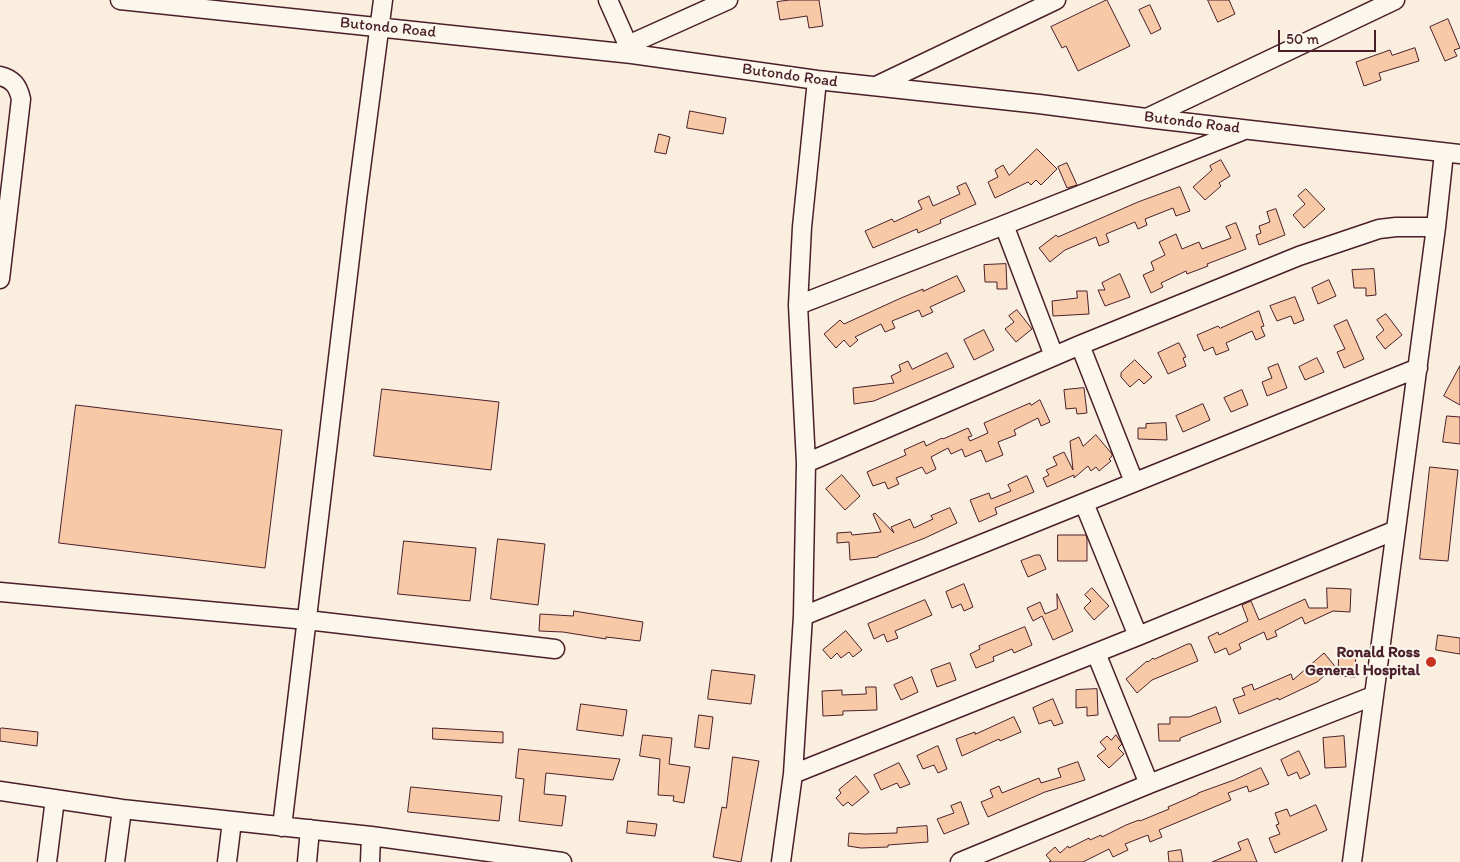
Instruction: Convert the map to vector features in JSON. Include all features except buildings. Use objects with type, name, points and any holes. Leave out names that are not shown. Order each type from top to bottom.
[{"type":"street","name":"Butondo Road","points":[[120,0],[380,28],[630,49],[817,80],[1039,104],[1452,154]]},
{"type":"street","points":[[282,827],[357,199],[383,0]]},
{"type":"street","points":[[608,0],[630,49],[728,0]]},
{"type":"street","points":[[876,87],[1056,0]]},
{"type":"street","points":[[1146,118],[1395,0]]},
{"type":"street","points":[[0,76],[8,78],[15,84],[21,99],[3,235],[0,279]]},
{"type":"street","points":[[782,862],[793,774],[803,616],[806,463],[798,305],[802,227],[817,80]]},
{"type":"street","points":[[798,305],[1244,130]]},
{"type":"street","points":[[1352,862],[1436,227],[1452,154]]},
{"type":"street","points":[[1004,225],[1054,356]]},
{"type":"street","points":[[806,463],[1080,345],[1299,256],[1364,233],[1396,227],[1436,227]]},
{"type":"street","points":[[1080,345],[1134,482]]},
{"type":"street","points":[[803,616],[1418,368]]},
{"type":"street","points":[[1084,503],[1138,636]]},
{"type":"street","points":[[793,774],[1396,530]]},
{"type":"street","points":[[0,592],[307,620],[555,649]]},
{"type":"street","points":[[1096,653],[1149,784]]},
{"type":"street","points":[[960,862],[1149,784],[1373,696]]},
{"type":"street","points":[[0,791],[122,809],[371,836],[562,862]]},
{"type":"street","points":[[48,862],[55,799]]},
{"type":"street","points":[[115,862],[122,809]]},
{"type":"street","points":[[227,862],[232,821]]},
{"type":"street","points":[[307,862],[310,829]]},
{"type":"street","points":[[370,862],[371,836]]},
{"type":"place","name":"Ronald Ross General Hospital","points":[[1431,662]]}]
